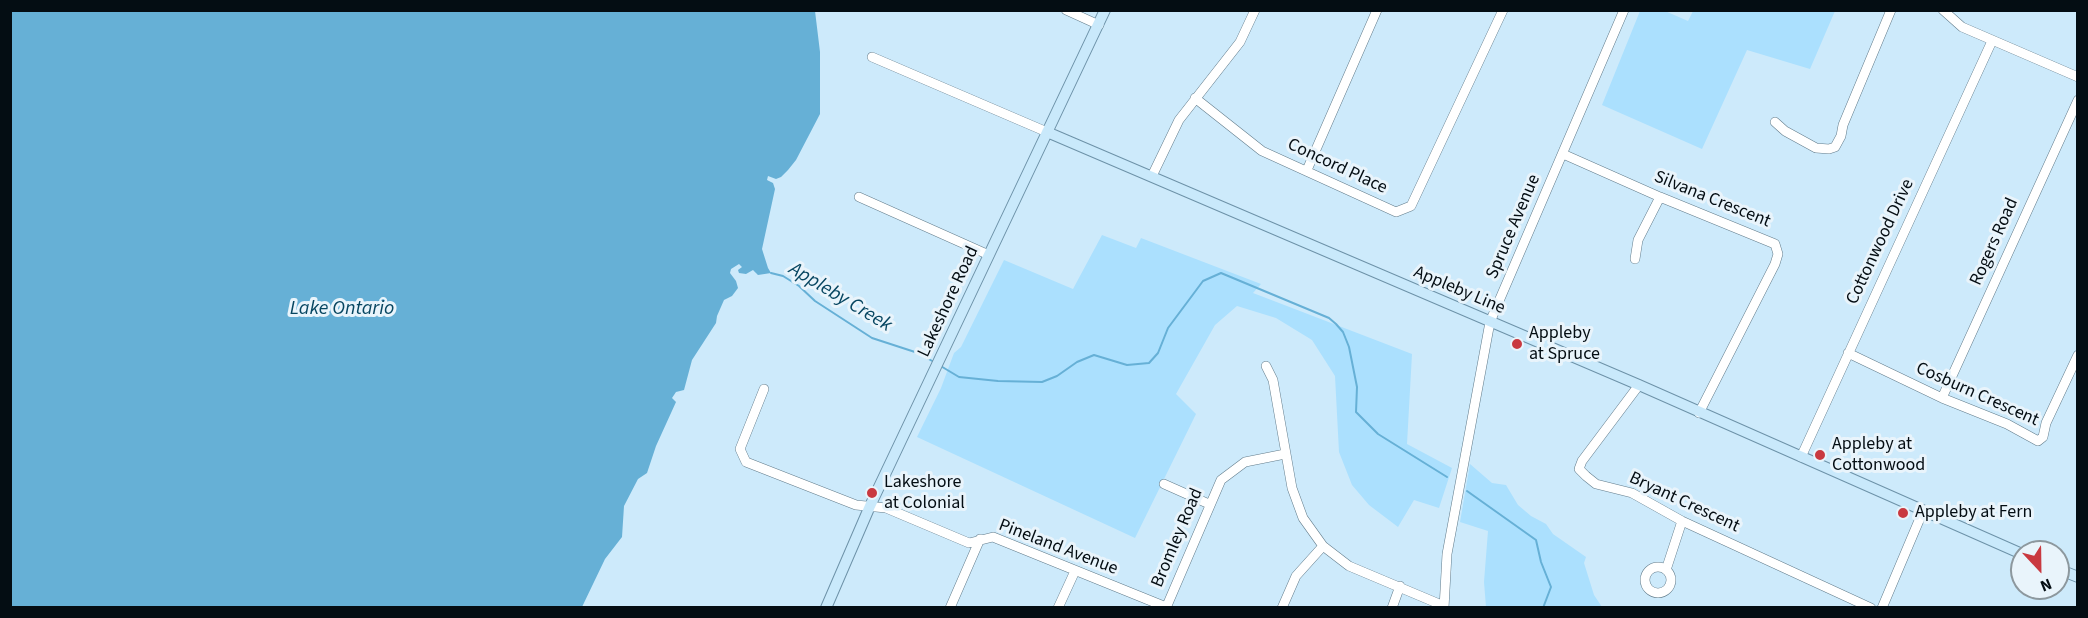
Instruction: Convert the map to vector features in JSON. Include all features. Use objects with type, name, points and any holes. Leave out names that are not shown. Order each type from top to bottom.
[{"type":"main road","name":"Lakeshore Road","points":[[826,608],[870,506],[1106,10]]},
{"type":"main road","name":"Appleby Line","points":[[1047,132],[1639,385],[2010,549]]},
{"type":"street","points":[[1066,10],[1099,25]]},
{"type":"street","points":[[1152,177],[1179,120],[1240,42],[1255,10]]},
{"type":"street","points":[[1306,170],[1377,10]]},
{"type":"street","name":"Concord Place","points":[[1195,98],[1262,151],[1396,212],[1411,206],[1503,10]]},
{"type":"street","name":"Spruce Avenue","points":[[1444,607],[1447,554],[1490,322],[1624,10]]},
{"type":"street","points":[[1775,122],[1785,131],[1816,148],[1835,147],[1842,136],[1843,125],[1891,10]]},
{"type":"street","points":[[1943,10],[1962,27],[2078,77]]},
{"type":"street","name":"Cottonwood Drive","points":[[1801,457],[1992,41]]},
{"type":"street","points":[[872,57],[1047,132]]},
{"type":"street","name":"Rogers Road","points":[[1942,398],[2078,100]]},
{"type":"street","name":"Silvana Crescent","points":[[1563,154],[1775,244],[1778,254],[1775,264],[1699,413]]},
{"type":"street","points":[[859,197],[989,255]]},
{"type":"street","points":[[1635,259],[1638,240],[1660,197]]},
{"type":"street","name":"Cosburn Crescent","points":[[1848,353],[1942,398],[2007,424],[2038,441],[2043,437],[2046,423],[2078,355]]},
{"type":"street","points":[[1266,366],[1273,380],[1292,488],[1303,518],[1323,546],[1349,566],[1400,586],[1444,607]]},
{"type":"street","name":"Bryant Crescent","points":[[1639,385],[1582,461],[1579,469],[1596,484],[1632,494],[1682,521],[1870,608]]},
{"type":"street","name":"Pineland Avenue","points":[[764,390],[740,449],[746,462],[856,505],[886,508],[969,543],[993,537],[1166,607]]},
{"type":"street","name":"Bromley Road","points":[[1166,607],[1221,480],[1245,462],[1285,454]]},
{"type":"street","points":[[1164,484],[1209,504]]},
{"type":"street","points":[[1882,608],[1923,511]]},
{"type":"street","points":[[1666,570],[1682,521]]},
{"type":"street","points":[[950,608],[980,539]]},
{"type":"street","points":[[1282,608],[1296,576],[1323,546]]},
{"type":"street","points":[[1058,608],[1075,571]]},
{"type":"street","points":[[1392,608],[1400,586]]},
{"type":"shaded area","points":[[1640,11],[1665,11],[1688,21],[1693,11],[1835,11],[1810,69],[1747,50],[1702,149],[1602,105]]},
{"type":"shaded area","points":[[1102,235],[1136,248],[1141,238],[1261,284],[1253,293],[1412,354],[1407,444],[1452,468],[1439,508],[1414,500],[1398,527],[1369,505],[1352,485],[1339,452],[1335,376],[1312,340],[1276,318],[1237,306],[1215,325],[1176,394],[1196,414],[1135,538],[917,437],[941,388],[954,353],[961,347],[1004,260],[1073,289]]},
{"type":"shaded area","points":[[1470,464],[1492,483],[1506,485],[1518,505],[1531,516],[1546,524],[1553,534],[1586,557],[1584,563],[1594,595],[1602,607],[1486,607],[1484,582],[1488,531],[1460,522]]},
{"type":"water","name":"Lake Ontario","points":[[10,11],[815,11],[820,52],[820,114],[796,160],[788,170],[776,179],[768,176],[767,180],[773,183],[775,189],[762,249],[771,273],[758,275],[753,270],[746,274],[739,273],[738,270],[742,267],[739,264],[731,269],[730,273],[738,288],[732,296],[724,300],[716,323],[692,360],[684,390],[676,392],[672,398],[676,402],[656,446],[647,473],[638,479],[624,506],[622,537],[605,559],[582,607],[11,607]]},
{"type":"waterway","name":"Appleby Creek","points":[[771,273],[783,276],[799,286],[815,301],[872,338],[918,353],[934,362]]},
{"type":"waterway","name":"Appleby Creek","points":[[939,365],[959,377],[1042,382],[1094,355],[1127,365],[1149,363],[1158,353],[1168,328],[1203,281],[1221,273],[1329,318],[1336,324],[1343,332],[1349,347],[1357,387],[1356,412],[1378,434],[1447,477]]},
{"type":"waterway","name":"Appleby Creek","points":[[1467,491],[1536,540],[1541,562],[1551,587],[1543,608]]},
{"type":"place","name":"Appleby at Spruce","points":[[1517,344]]},
{"type":"place","name":"Appleby at Cottonwood","points":[[1820,455]]},
{"type":"place","name":"Lakeshore at Colonial","points":[[872,493]]},
{"type":"place","name":"Appleby at Fern","points":[[1903,513]]}]
